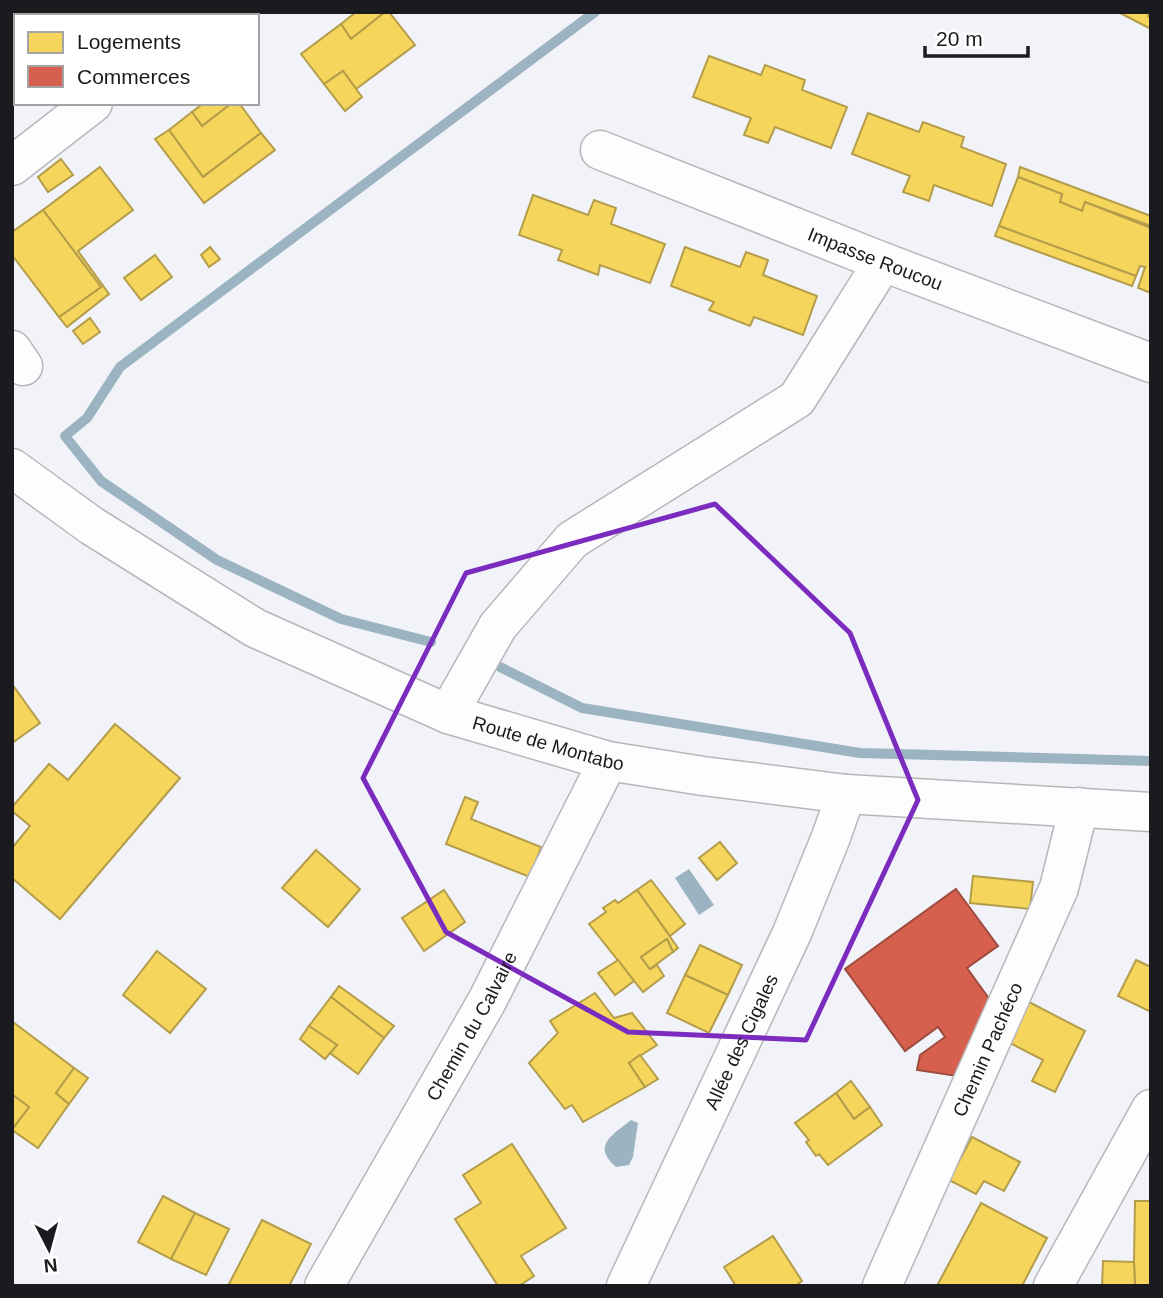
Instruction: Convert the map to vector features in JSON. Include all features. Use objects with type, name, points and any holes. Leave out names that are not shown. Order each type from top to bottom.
[{"type":"street","points":[[12,166],[90,105]]},
{"type":"street","name":"Impasse Roucou","points":[[600,150],[883,262],[1151,363]]},
{"type":"street","points":[[448,714],[498,626],[572,540],[796,399],[883,262]]},
{"type":"street","name":"Route de Montabo","points":[[12,468],[92,526],[255,628],[448,714],[608,761],[703,776],[846,794],[1151,812]]},
{"type":"street","name":"Chemin du Calvaire","points":[[324,1286],[487,1001],[608,761]]},
{"type":"street","name":"Allée des Cigales","points":[[626,1286],[792,933],[846,794]]},
{"type":"street","name":"Chemin Pachéco","points":[[882,1286],[1059,888],[1079,807]]},
{"type":"street","points":[[1053,1286],[1151,1109]]},
{"type":"highlighted area","points":[[715,504],[850,633],[918,800],[806,1040],[628,1032],[446,932],[363,778],[466,573]]},
{"type":"water","points":[[689,869],[714,905],[699,915],[675,878]]},
{"type":"water","points":[[631,1120],[638,1123],[633,1157],[629,1165],[616,1167],[605,1152],[605,1146],[612,1136]]},
{"type":"building: Logements","points":[[12,12],[30,12],[32,14],[14,14],[12,80]]},
{"type":"building: Logements","points":[[356,12],[385,12],[351,39],[341,24]]},
{"type":"building: Logements","points":[[385,12],[389,12],[415,45],[356,89],[343,71],[324,84],[301,54],[341,24],[351,39]]},
{"type":"building: Logements","points":[[1118,12],[1151,12],[1148,16],[1151,18],[1151,29]]},
{"type":"building: Logements","points":[[709,56],[761,75],[765,65],[805,80],[802,90],[847,107],[831,148],[775,127],[768,143],[744,135],[751,118],[693,97]]},
{"type":"building: Logements","points":[[343,71],[362,97],[345,111],[324,84]]},
{"type":"building: Logements","points":[[201,105],[229,105],[202,126],[192,112]]},
{"type":"building: Logements","points":[[229,105],[240,105],[261,133],[203,177],[169,130],[192,112],[202,126]]},
{"type":"building: Logements","points":[[868,113],[919,132],[923,122],[964,137],[961,147],[1006,164],[992,206],[934,185],[929,201],[903,192],[910,176],[852,154]]},
{"type":"building: Logements","points":[[169,130],[203,177],[261,133],[275,150],[204,203],[155,139]]},
{"type":"building: Logements","points":[[61,159],[73,175],[48,192],[38,177]]},
{"type":"building: Logements","points":[[100,167],[133,210],[78,251],[109,294],[67,327],[59,317],[101,287],[43,210]]},
{"type":"building: Logements","points":[[1020,167],[1151,216],[1151,226],[1085,202],[1082,211],[1060,202],[1062,194],[1018,177]]},
{"type":"building: Logements","points":[[1018,177],[1062,194],[1060,202],[1082,211],[1085,202],[1151,228],[1151,293],[1138,288],[1145,267],[1140,266],[1136,276],[999,226]]},
{"type":"building: Logements","points":[[533,195],[588,215],[594,200],[616,208],[611,224],[665,244],[650,283],[600,265],[598,275],[558,260],[562,250],[519,235]]},
{"type":"building: Logements","points":[[43,210],[101,287],[59,317],[12,255],[12,232]]},
{"type":"building: Logements","points":[[999,226],[1136,276],[1132,286],[995,236]]},
{"type":"building: Logements","points":[[210,247],[220,259],[209,267],[201,255]]},
{"type":"building: Logements","points":[[685,247],[740,267],[746,252],[768,260],[763,275],[817,296],[803,335],[754,317],[750,326],[709,310],[714,302],[671,286]]},
{"type":"building: Logements","points":[[155,255],[172,277],[141,300],[124,278]]},
{"type":"building: Logements","points":[[90,318],[100,332],[83,344],[73,331]]},
{"type":"building: Logements","points":[[12,684],[40,723],[12,743]]},
{"type":"building: Logements","points":[[115,724],[180,778],[60,919],[12,878],[12,848],[30,826],[12,811],[12,807],[49,764],[68,780]]},
{"type":"building: Logements","points":[[465,797],[478,802],[471,819],[541,847],[530,877],[446,844]]},
{"type":"building: Logements","points":[[720,842],[737,863],[717,880],[699,858]]},
{"type":"building: Logements","points":[[316,850],[360,889],[328,927],[282,888]]},
{"type":"building: Logements","points":[[973,876],[1033,882],[1030,909],[970,903]]},
{"type":"building: Logements","points":[[651,880],[685,924],[670,936],[637,890]]},
{"type":"building: Logements","points":[[444,890],[465,922],[424,951],[402,918]]},
{"type":"building: Logements","points":[[637,890],[678,948],[673,952],[667,939],[641,957],[650,969],[657,965],[664,976],[643,992],[589,924],[606,912],[603,908],[615,900],[618,903]]},
{"type":"building: Logements","points":[[667,939],[673,952],[650,969],[641,957]]},
{"type":"building: Logements","points":[[700,945],[742,965],[728,995],[685,975]]},
{"type":"building: Logements","points":[[157,951],[206,989],[170,1033],[123,995]]},
{"type":"building: Logements","points":[[618,960],[634,981],[615,995],[598,973]]},
{"type":"building: Logements","points":[[1136,960],[1151,967],[1151,1012],[1118,996]]},
{"type":"building: Logements","points":[[685,975],[728,995],[709,1033],[667,1013]]},
{"type":"building: Logements","points":[[339,986],[394,1026],[384,1038],[331,997]]},
{"type":"building: Logements","points":[[595,993],[614,1018],[632,1013],[657,1045],[629,1063],[645,1087],[583,1122],[572,1105],[565,1109],[529,1063],[558,1033],[550,1021]]},
{"type":"building: Logements","points":[[331,997],[384,1038],[358,1074],[330,1053],[337,1045],[309,1026]]},
{"type":"building: Logements","points":[[1027,1001],[1085,1031],[1055,1092],[1032,1081],[1043,1060],[1006,1041]]},
{"type":"building: Logements","points":[[13,1022],[74,1068],[56,1093],[69,1104],[38,1148],[12,1130],[29,1107],[12,1095]]},
{"type":"building: Logements","points":[[309,1026],[337,1045],[325,1059],[300,1039]]},
{"type":"building: Logements","points":[[640,1055],[658,1079],[645,1087],[629,1063]]},
{"type":"building: Logements","points":[[74,1068],[88,1078],[69,1104],[56,1093]]},
{"type":"building: Logements","points":[[851,1081],[870,1107],[854,1119],[836,1093]]},
{"type":"building: Logements","points":[[836,1093],[854,1119],[870,1107],[882,1125],[828,1165],[819,1154],[816,1156],[806,1142],[809,1140],[795,1123]]},
{"type":"building: Logements","points":[[12,1096],[29,1107],[12,1129]]},
{"type":"building: Logements","points":[[972,1137],[1020,1162],[1004,1191],[984,1181],[976,1194],[949,1180]]},
{"type":"building: Logements","points":[[512,1144],[566,1228],[521,1256],[534,1276],[519,1286],[498,1286],[455,1219],[481,1203],[463,1175]]},
{"type":"building: Logements","points":[[163,1196],[195,1213],[171,1259],[138,1242]]},
{"type":"building: Logements","points":[[1135,1201],[1151,1201],[1151,1286],[1135,1286]]},
{"type":"building: Logements","points":[[981,1203],[1047,1238],[1022,1286],[938,1284]]},
{"type":"building: Logements","points":[[195,1213],[229,1229],[206,1275],[171,1259]]},
{"type":"building: Logements","points":[[262,1220],[311,1244],[289,1286],[232,1286],[229,1284]]},
{"type":"building: Logements","points":[[773,1236],[802,1281],[795,1286],[736,1286],[724,1267]]},
{"type":"building: Logements","points":[[1103,1261],[1134,1262],[1135,1286],[1102,1286]]},
{"type":"building: Commerces","points":[[956,889],[998,946],[967,968],[993,1004],[957,1076],[917,1070],[920,1055],[945,1037],[938,1027],[905,1051],[845,969]]},
{"type":"waterway","points":[[431,642],[341,619],[217,560],[101,481],[65,436],[87,418],[120,367],[595,12]]},
{"type":"waterway","points":[[500,667],[582,708],[860,753],[1151,761]]}]
